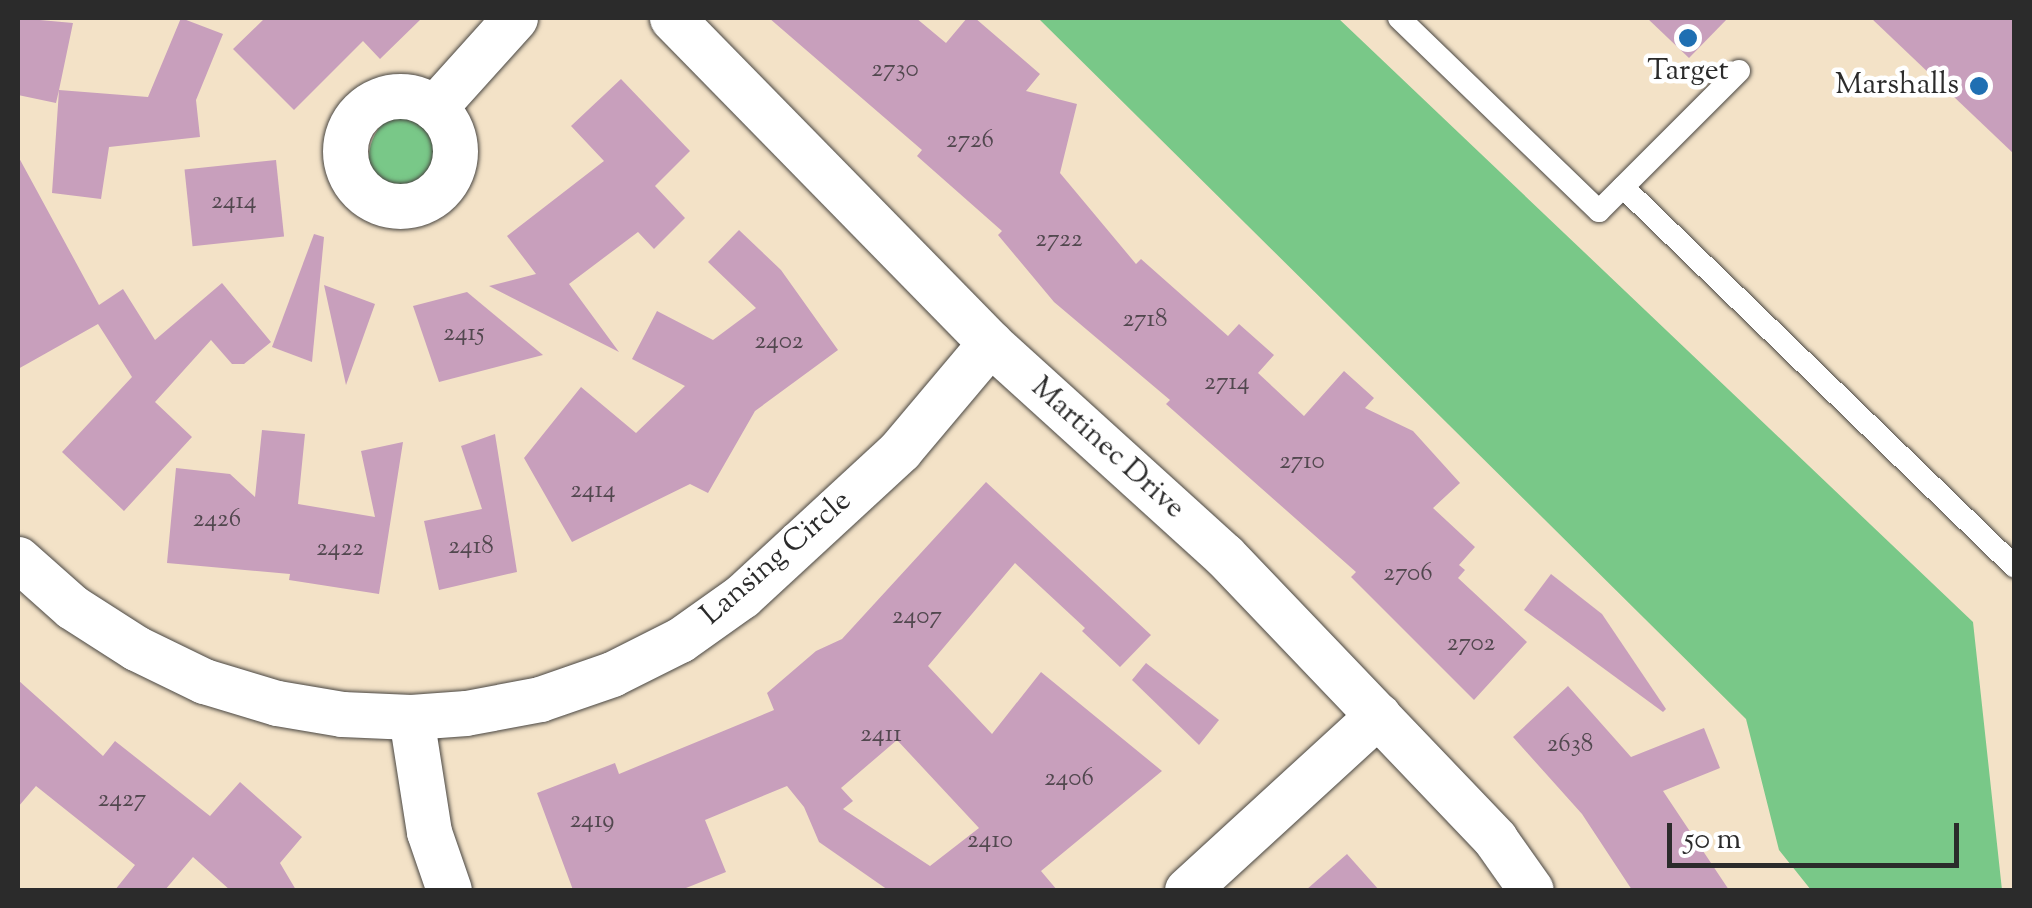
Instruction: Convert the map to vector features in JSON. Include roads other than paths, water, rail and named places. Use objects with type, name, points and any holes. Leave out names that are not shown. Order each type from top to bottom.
[{"type":"street","points":[[434,108],[515,18]]},
{"type":"street","name":"Martinec Drive","points":[[672,18],[990,342],[1224,556],[1496,839],[1531,890]]},
{"type":"street","name":"Lansing Circle","points":[[18,559],[72,606],[120,638],[204,680],[277,703],[342,714],[410,717],[466,713],[540,698],[612,674],[680,640],[742,596],[900,450],[990,342]]},
{"type":"street","points":[[1187,890],[1378,716]]},
{"type":"street","points":[[410,717],[429,832],[450,890]]},
{"type":"lane","points":[[1399,18],[1599,211],[1739,71]]},
{"type":"lane","points":[[1623,187],[2014,566]]},
{"type":"place","name":"Target","points":[[1688,38]]},
{"type":"place","name":"Marshalls","points":[[1979,86]]}]
